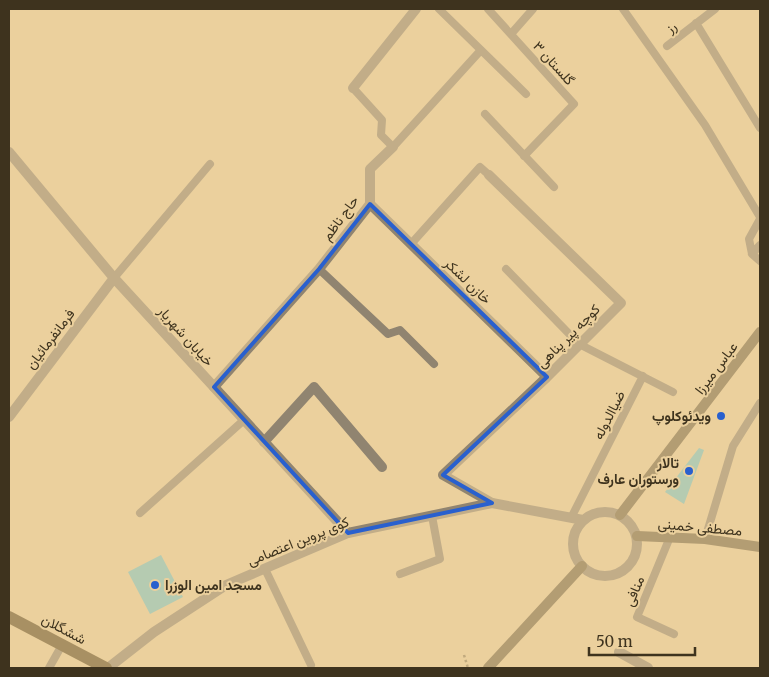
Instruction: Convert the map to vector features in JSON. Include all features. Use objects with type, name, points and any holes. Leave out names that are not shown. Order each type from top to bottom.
[{"type":"main road","name":"عباس میرزا","points":[[620,515],[760,332]]},
{"type":"main road","name":"مصطفی خمینی","points":[[637,536],[705,539],[760,547]]},
{"type":"main road","points":[[488,668],[582,566]]},
{"type":"main road","name":"ششگلان","points":[[9,617],[107,668]]},
{"type":"street","points":[[353,88],[416,9]]},
{"type":"street","name":"حاج ناظم","points":[[214,387],[319,269],[370,204],[370,169],[393,147]]},
{"type":"street","name":"خیابان شهریار","points":[[9,152],[114,278],[348,533]]},
{"type":"street","name":"کوچه پیر پناهی","points":[[489,174],[621,303],[547,378],[442,476],[492,503]]},
{"type":"street","name":"خازن لشکر","points":[[370,204],[547,378]]},
{"type":"street","name":"فرمانفرمائیان","points":[[9,417],[114,278]]},
{"type":"street","points":[[264,442],[314,387],[382,467]]},
{"type":"street","name":"کوی پروین اعتصامی","points":[[107,668],[154,632],[218,590],[348,533],[492,503],[583,520]]},
{"type":"street","points":[[610,512],[620,515],[631,524],[637,536],[638,546],[635,557],[630,566],[611,576],[590,573],[576,558],[573,549],[576,530],[583,520],[590,515],[610,512]]},
{"type":"street","points":[[619,652],[648,668]]},
{"type":"lane","points":[[439,9],[526,94]]},
{"type":"lane","name":"گلستان ۳","points":[[488,9],[574,104],[524,156]]},
{"type":"lane","points":[[511,34],[533,9]]},
{"type":"lane","points":[[623,9],[705,125],[760,218],[749,239],[752,254],[760,261]]},
{"type":"lane","name":"رز","points":[[667,46],[715,9]]},
{"type":"lane","points":[[696,23],[760,128]]},
{"type":"lane","points":[[353,88],[382,120],[381,135],[393,147],[481,50]]},
{"type":"lane","points":[[486,114],[554,187]]},
{"type":"lane","points":[[114,278],[210,164]]},
{"type":"lane","points":[[411,244],[480,167],[489,174]]},
{"type":"lane","points":[[752,254],[760,245]]},
{"type":"lane","points":[[319,269],[388,334],[400,330],[434,364]]},
{"type":"lane","points":[[506,269],[580,344],[673,392]]},
{"type":"lane","name":"ضیاالدوله","points":[[571,518],[643,376]]},
{"type":"lane","points":[[705,539],[733,446],[760,403]]},
{"type":"lane","points":[[140,513],[244,420]]},
{"type":"lane","points":[[400,574],[440,559],[432,516]]},
{"type":"lane","name":"منافی","points":[[670,537],[637,617],[674,634]]},
{"type":"lane","points":[[265,569],[311,665]]},
{"type":"lane","points":[[49,668],[62,645]]},
{"type":"path","points":[[464,655],[468,668]]},
{"type":"highlighted area","points":[[370,204],[547,377],[443,475],[492,503],[348,533],[214,387],[319,269]]},
{"type":"building","name":"تالار ورستوران عارف","points":[[699,448],[704,450],[684,504],[665,492]]},
{"type":"building","name":"مسجد امین الوزرا","points":[[161,555],[183,597],[150,614],[128,572]]},
{"type":"place","name":"ویدئوکلوپ","points":[[721,416]]},
{"type":"place","name":"تالار ورستوران عارف","points":[[689,471]]},
{"type":"place","name":"مسجد امین الوزرا","points":[[155,585]]}]
